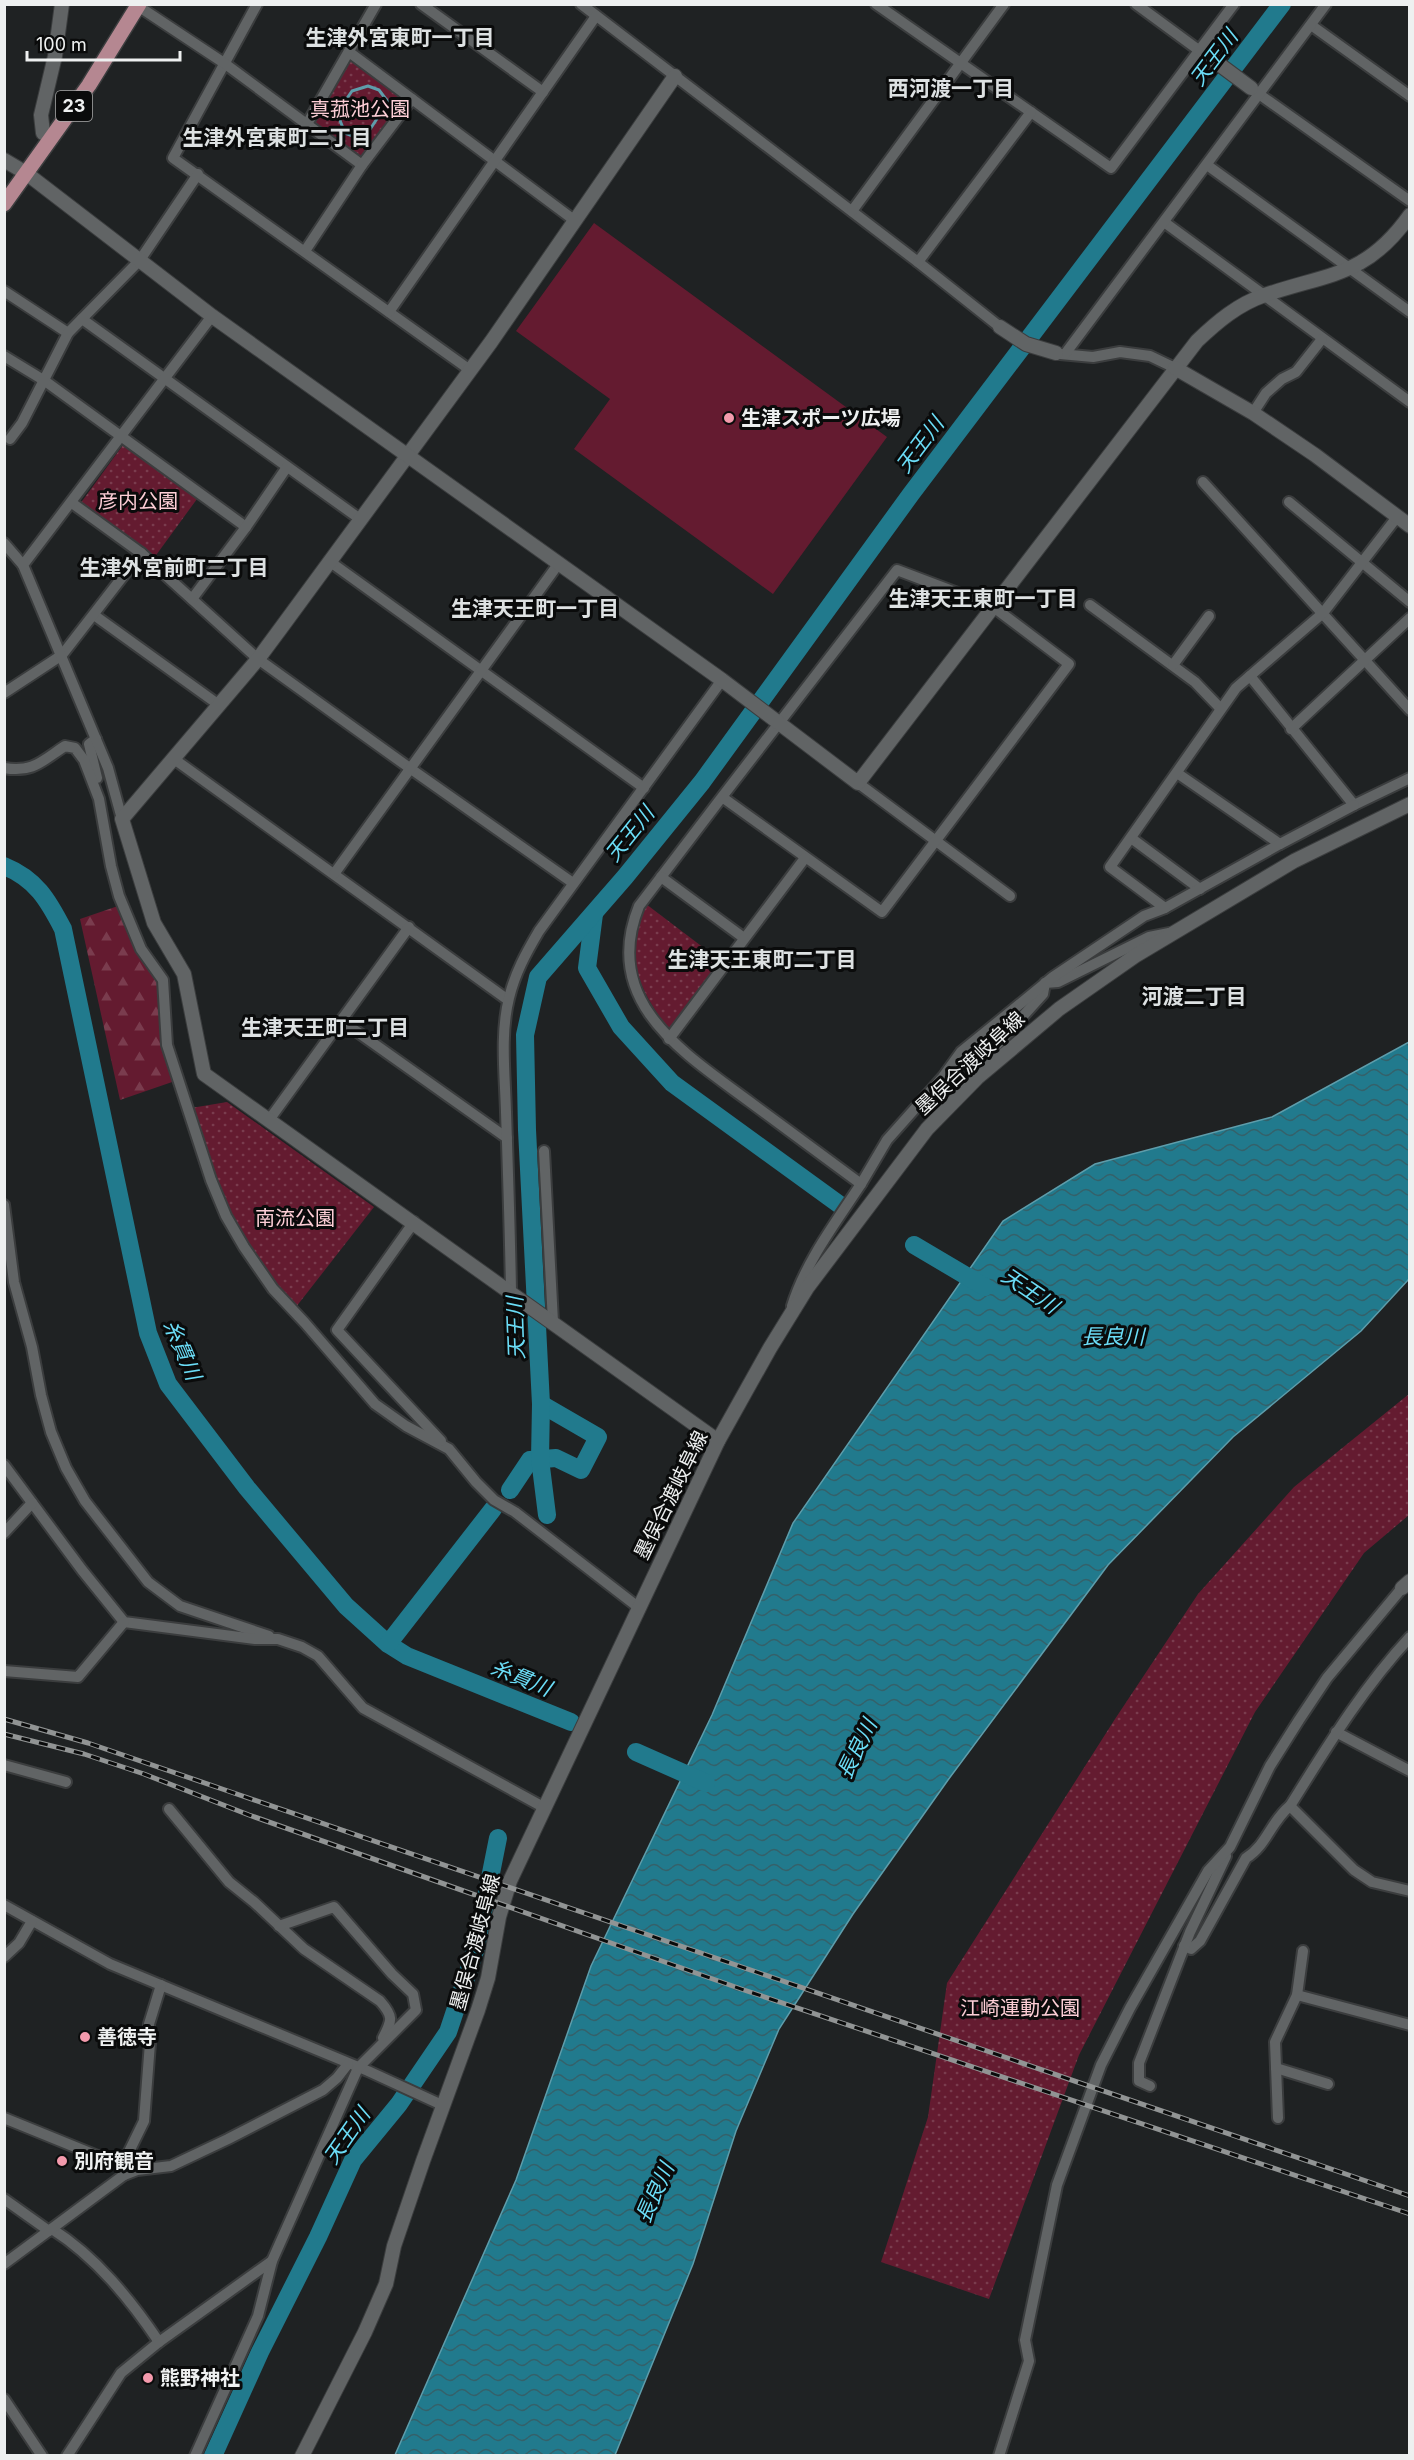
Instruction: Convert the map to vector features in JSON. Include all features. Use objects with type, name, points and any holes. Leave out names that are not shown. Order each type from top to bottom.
[{"type":"main road","name":"23","points":[[4,204],[43,133],[135,5]]},
{"type":"main road","name":"23","points":[[4,189],[22,171],[89,85],[135,5]]},
{"type":"street","points":[[43,133],[41,115],[55,56],[62,4]]},
{"type":"street","points":[[257,4],[173,158],[470,370]]},
{"type":"street","points":[[307,124],[376,4]]},
{"type":"street","points":[[421,4],[543,92]]},
{"type":"street","points":[[581,4],[1000,327],[1026,344],[1060,354],[1093,357],[1120,352],[1150,356],[1253,413],[1315,455],[1410,526]]},
{"type":"street","points":[[876,4],[960,65],[1111,168],[1206,55],[1234,4]]},
{"type":"street","points":[[852,211],[1004,4]]},
{"type":"street","points":[[1136,4],[1410,201]]},
{"type":"street","points":[[1060,354],[1207,165],[1255,91],[1326,4]]},
{"type":"street","points":[[135,5],[224,63],[362,165]]},
{"type":"street","points":[[390,312],[596,16]]},
{"type":"street","points":[[1311,25],[1410,96]]},
{"type":"street","points":[[349,52],[574,220]]},
{"type":"street","points":[[122,819],[258,658],[470,370],[675,76]]},
{"type":"street","points":[[305,251],[362,165],[412,99]]},
{"type":"street","points":[[918,262],[1031,112]]},
{"type":"street","points":[[4,160],[22,171],[212,316],[726,683],[1010,897]]},
{"type":"street","points":[[1207,165],[1410,312]]},
{"type":"street","points":[[10,439],[22,423],[45,381],[68,333],[140,260],[198,174]]},
{"type":"street","points":[[858,783],[1197,341],[1239,307],[1264,295],[1350,270],[1379,251],[1410,216]]},
{"type":"street","points":[[1164,222],[1410,402]]},
{"type":"street","points":[[4,291],[68,333]]},
{"type":"street","points":[[23,565],[212,316]]},
{"type":"street","points":[[81,319],[360,519]]},
{"type":"street","points":[[1253,413],[1266,393],[1282,379],[1296,372],[1322,339]]},
{"type":"street","points":[[4,356],[45,381],[246,527]]},
{"type":"street","points":[[192,599],[287,467]]},
{"type":"street","points":[[1203,482],[1410,710]]},
{"type":"street","points":[[1289,502],[1410,602]]},
{"type":"street","points":[[72,503],[141,553],[258,658],[411,770],[573,883]]},
{"type":"street","points":[[1166,908],[1110,867],[1236,687],[1323,613],[1397,517]]},
{"type":"street","points":[[6,550],[23,565],[108,768],[154,923],[184,974],[204,1074],[414,1222],[718,1442]]},
{"type":"street","points":[[4,693],[62,655],[141,553]]},
{"type":"street","points":[[329,561],[644,788]]},
{"type":"street","points":[[334,874],[559,563]]},
{"type":"street","points":[[722,797],[882,912],[1069,664],[992,606],[897,570],[777,721],[636,913],[630,956],[631,974],[635,987],[651,1017],[669,1039],[861,1184]]},
{"type":"street","points":[[1090,605],[1195,682],[1220,708]]},
{"type":"street","points":[[94,615],[219,705]]},
{"type":"street","points":[[1173,665],[1209,616]]},
{"type":"street","points":[[1291,729],[1410,618]]},
{"type":"street","points":[[1250,676],[1354,804]]},
{"type":"street","points":[[513,1293],[504,1072],[508,1000],[521,959],[573,883],[726,683]]},
{"type":"street","points":[[96,739],[89,744],[99,786],[107,847],[119,896],[141,950],[163,980],[167,1045],[211,1180],[226,1216],[273,1289],[375,1404],[406,1426],[448,1449]]},
{"type":"street","points":[[4,768],[21,771],[30,769],[65,746],[71,746],[84,760],[99,799]]},
{"type":"street","points":[[174,759],[508,1000]]},
{"type":"street","points":[[1177,773],[1280,844]]},
{"type":"street","points":[[787,1320],[797,1289],[813,1260],[887,1140],[943,1077],[961,1052],[1045,983],[1144,916],[1166,908],[1354,804],[1410,778]]},
{"type":"street","name":"墨俣合渡岐阜線","points":[[302,2456],[365,2332],[386,2284],[394,2246],[440,2104],[478,2010],[488,1978],[499,1917],[510,1881],[718,1442],[807,1288],[927,1129],[966,1089],[1059,1009],[1172,932],[1294,861],[1410,804]]},
{"type":"street","points":[[1131,838],[1200,889]]},
{"type":"street","points":[[669,1039],[806,858]]},
{"type":"street","points":[[661,877],[744,938]]},
{"type":"street","points":[[269,1120],[409,927]]},
{"type":"street","points":[[1045,983],[1058,982],[1149,937],[1172,932]]},
{"type":"street","points":[[966,1089],[976,1068],[1043,993],[1045,983]]},
{"type":"street","points":[[342,1021],[507,1138]]},
{"type":"street","points":[[544,1150],[549,1319]]},
{"type":"street","points":[[4,1205],[15,1282],[51,1432],[66,1468],[85,1501],[148,1582],[180,1606],[302,1647],[318,1656],[363,1708],[544,1808]]},
{"type":"street","points":[[414,1222],[337,1330],[494,1500],[515,1512],[638,1607]]},
{"type":"street","points":[[4,1465],[124,1622],[255,1639],[278,1639]]},
{"type":"street","points":[[4,1533],[32,1503]]},
{"type":"street","points":[[1149,2086],[1139,2081],[1139,2063],[1184,1946],[1270,1766],[1327,1678],[1406,1584]]},
{"type":"street","points":[[4,1671],[78,1677],[124,1622]]},
{"type":"street","points":[[1184,1946],[1191,1948],[1200,1941],[1246,1858],[1258,1850],[1283,1812],[1290,1806],[1362,1694],[1410,1637]]},
{"type":"street","points":[[1336,1732],[1410,1772]]},
{"type":"street","points":[[4,1765],[66,1782]]},
{"type":"street","points":[[1290,1806],[1354,1870],[1372,1882],[1410,1892]]},
{"type":"street","points":[[169,1809],[229,1882],[303,1949],[380,2001],[390,2012],[391,2023],[379,2046]]},
{"type":"street","points":[[999,2456],[1029,2361],[1025,2340],[1029,2319],[1057,2185],[1075,2132],[1101,2065],[1130,2008],[1208,1871],[1230,1847]]},
{"type":"street","points":[[4,1905],[110,1964],[440,2104]]},
{"type":"street","points":[[4,2118],[123,2171],[171,2166],[323,2090],[379,2046],[416,2010],[413,1994],[392,1974],[334,1907],[279,1926]]},
{"type":"street","points":[[4,1957],[19,1943],[32,1921]]},
{"type":"street","points":[[1278,2118],[1275,2042],[1297,1995],[1303,1951]]},
{"type":"street","points":[[4,2264],[51,2230],[123,2171],[144,2121],[150,2043],[149,2024],[161,1985]]},
{"type":"street","points":[[1297,1995],[1410,2025]]},
{"type":"street","points":[[195,2456],[258,2316],[272,2261],[353,2066]]},
{"type":"street","points":[[1276,2068],[1328,2084]]},
{"type":"street","points":[[4,2199],[74,2243],[91,2258],[142,2316],[159,2342]]},
{"type":"street","points":[[67,2456],[121,2373],[159,2342],[272,2261]]},
{"type":"street","points":[[4,2399],[42,2456]]},
{"type":"green space","name":"真菰池公園","points":[[352,56],[408,98],[366,160],[313,121]]},
{"type":"green space","name":"生津スポーツ広場","points":[[594,223],[887,437],[773,594],[574,449],[610,399],[516,331]]},
{"type":"green space","name":"彦内公園","points":[[123,445],[197,499],[154,558],[80,504]]},
{"type":"green space","points":[[646,904],[721,961],[669,1030],[649,1000],[637,970],[635,939]]},
{"type":"green space","points":[[118,906],[137,950],[157,977],[160,1005],[175,1081],[120,1100],[80,919]]},
{"type":"green space","name":"南流公園","points":[[227,1102],[374,1207],[296,1307],[272,1284],[230,1217],[210,1170],[191,1108]]},
{"type":"green space","name":"江崎運動公園","points":[[1409,1394],[1409,1515],[1364,1553],[1255,1712],[1079,2055],[989,2299],[881,2262],[928,2117],[947,1983],[1115,1719],[1198,1594],[1294,1487]]},
{"type":"water","name":"長良川","points":[[1409,1042],[1409,1279],[1361,1331],[1233,1437],[1108,1565],[948,1780],[853,1914],[779,2029],[736,2131],[693,2264],[615,2455],[395,2455],[516,2180],[591,1966],[712,1715],[793,1523],[1003,1221],[1095,1164],[1272,1117]]},
{"type":"waterway","name":"天王川","points":[[547,1515],[540,1459],[541,1404],[527,1130],[525,1035],[538,977],[625,877],[702,782],[911,494],[1282,4]]},
{"type":"waterway","points":[[368,86],[379,90],[388,102],[363,140],[345,133],[337,113],[352,91],[368,86]]},
{"type":"waterway","name":"糸貫川","points":[[4,866],[33,884],[52,909],[63,929],[148,1333],[168,1384],[247,1488],[346,1606],[388,1644],[407,1656],[571,1722]]},
{"type":"waterway","name":"天王川","points":[[594,914],[587,968],[621,1027],[672,1083],[840,1205]]},
{"type":"waterway","name":"天王川","points":[[914,1245],[985,1287]]},
{"type":"waterway","name":"天王川","points":[[510,1490],[530,1460],[556,1458],[581,1470],[598,1437],[541,1404]]},
{"type":"waterway","points":[[388,1644],[493,1509]]},
{"type":"waterway","name":"糸貫川","points":[[636,1752],[706,1783]]},
{"type":"waterway","name":"天王川","points":[[213,2456],[260,2352],[318,2237],[353,2160],[399,2104],[448,2032],[476,1948],[498,1838]]},
{"type":"railway","points":[[4,1719],[88,1743],[1410,2196]]},
{"type":"railway","points":[[4,1734],[84,1754],[144,1774],[249,1815],[744,1990],[1410,2214]]},
{"type":"place","name":"生津スポーツ広場","points":[[729,418]]},
{"type":"place","name":"善徳寺","points":[[85,2037]]},
{"type":"place","name":"別府観音","points":[[62,2161]]},
{"type":"place","name":"熊野神社","points":[[148,2378]]},
{"type":"district","name":"生津外宮東町一丁目","points":[[400,38]]},
{"type":"district","name":"西河渡一丁目","points":[[951,89]]},
{"type":"district","name":"生津外宮東町二丁目","points":[[277,138]]},
{"type":"district","name":"生津外宮前町二丁目","points":[[174,568]]},
{"type":"district","name":"生津天王東町一丁目","points":[[983,599]]},
{"type":"district","name":"生津天王町一丁目","points":[[535,609]]},
{"type":"district","name":"生津天王東町二丁目","points":[[762,960]]},
{"type":"district","name":"河渡二丁目","points":[[1194,997]]},
{"type":"district","name":"生津天王町二丁目","points":[[325,1028]]}]
